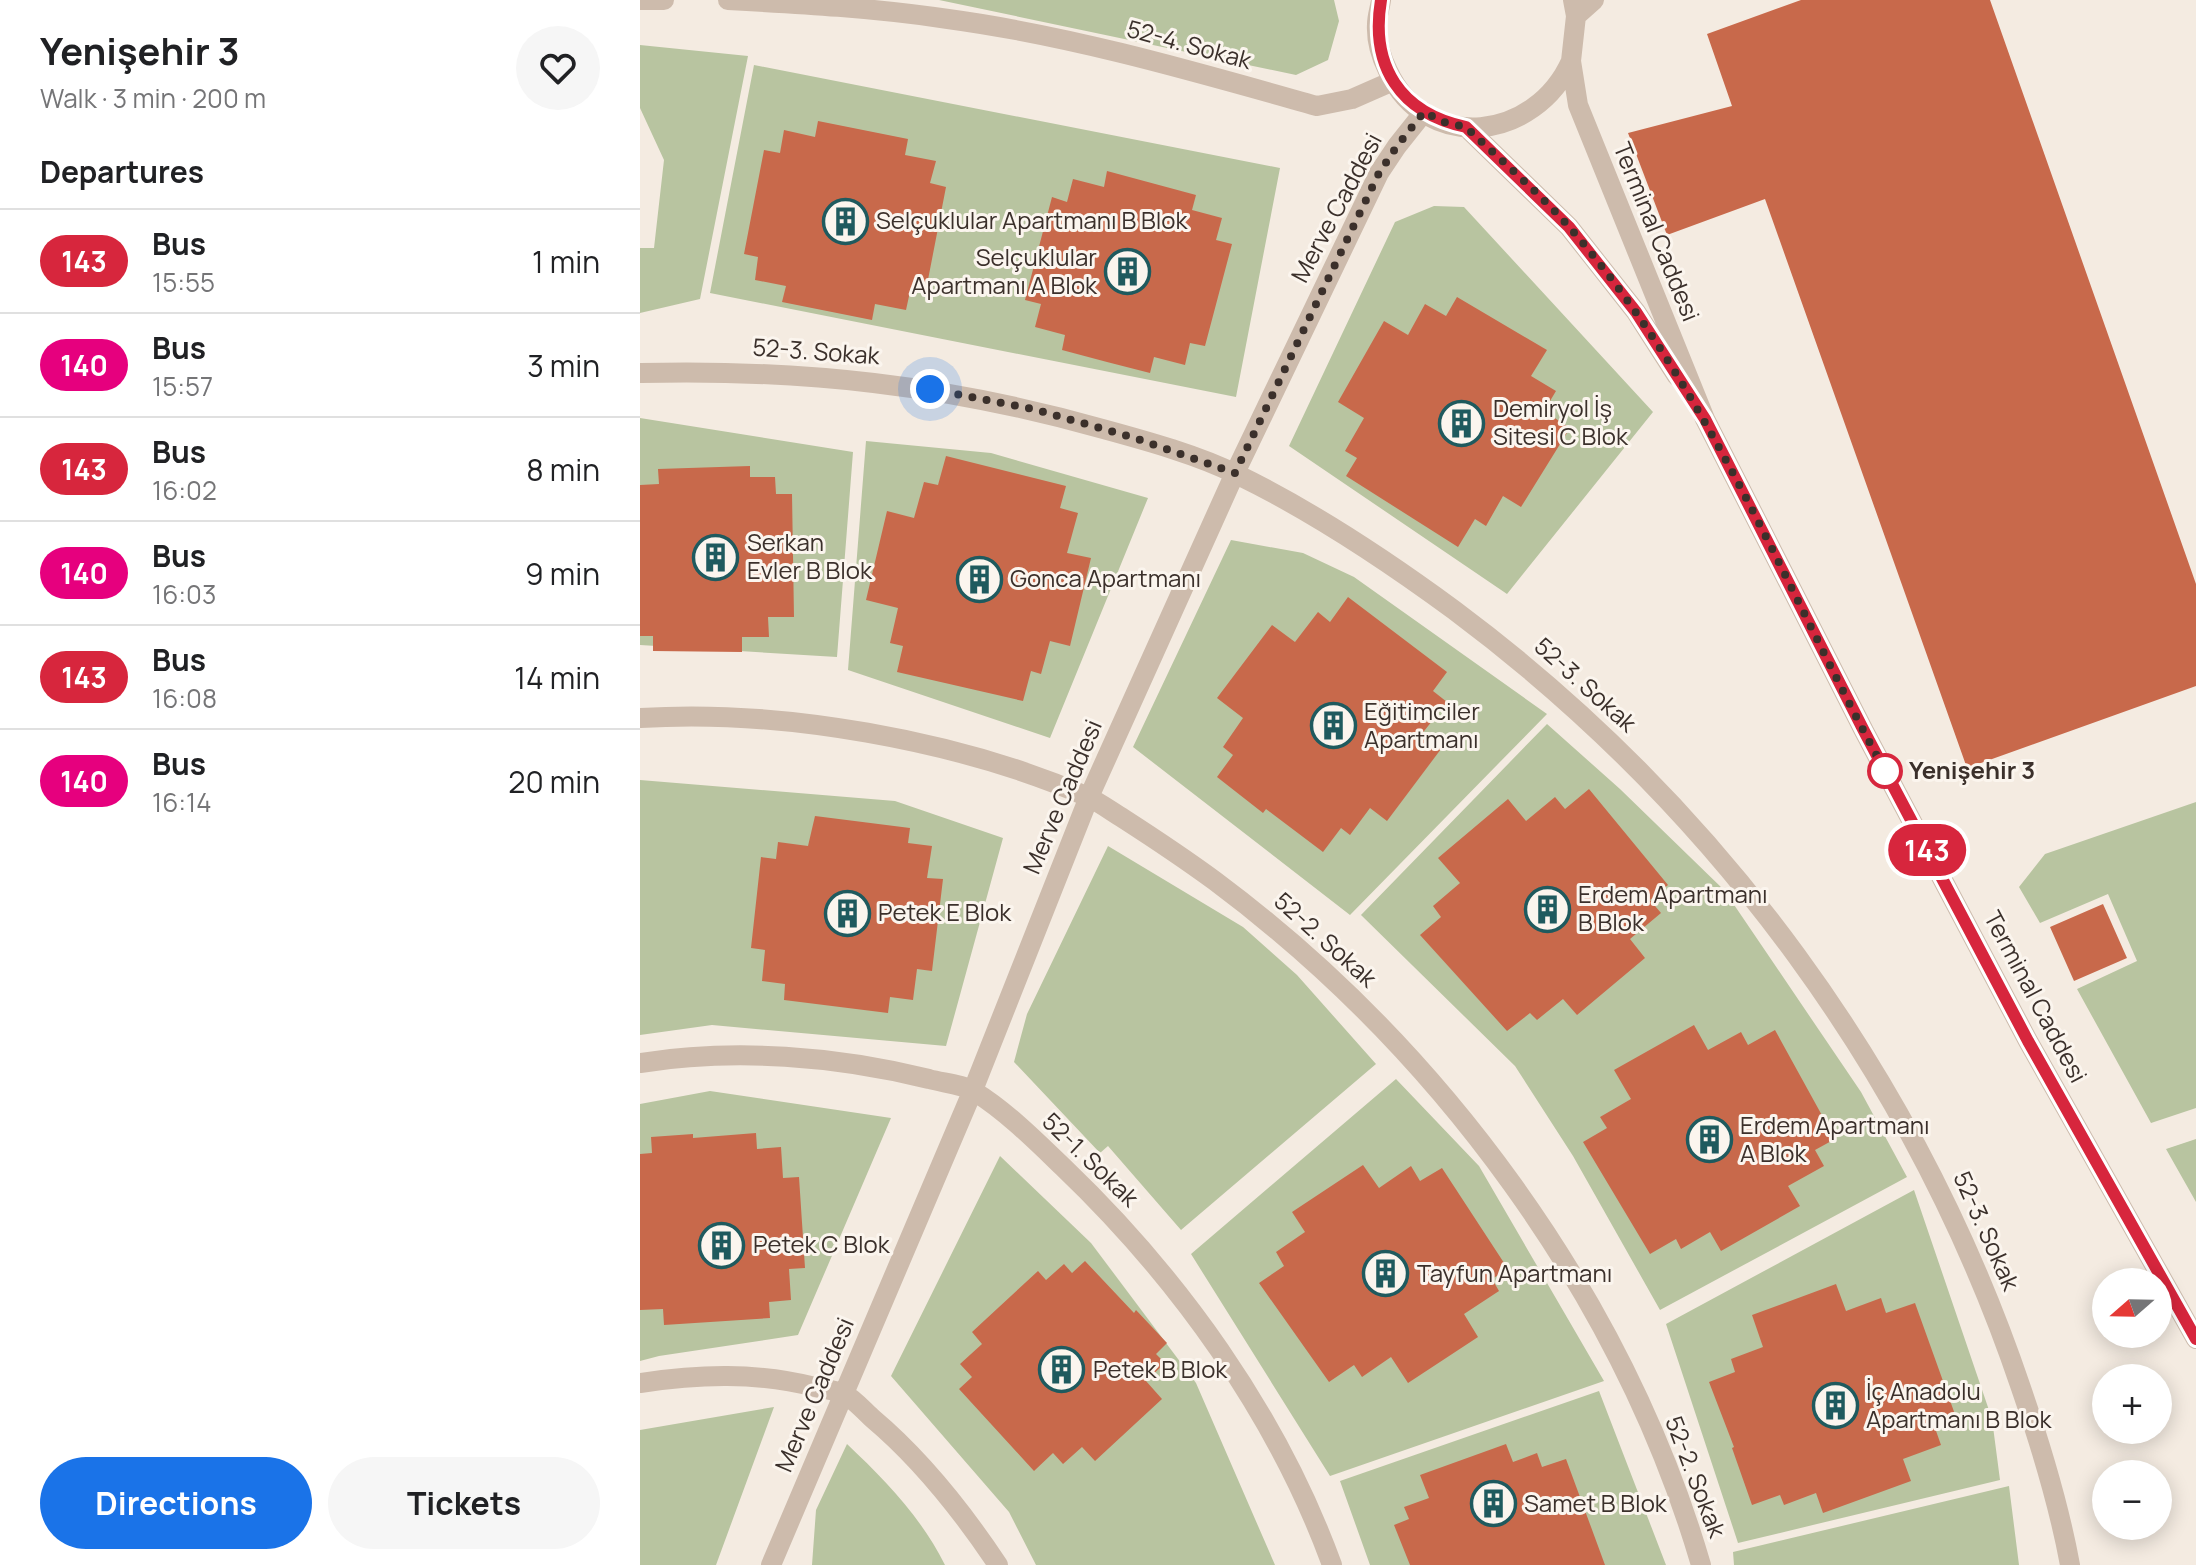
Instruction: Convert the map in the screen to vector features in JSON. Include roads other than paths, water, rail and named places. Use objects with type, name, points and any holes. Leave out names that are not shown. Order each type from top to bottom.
[{"type":"street","points":[[640,0],[664,0]]},
{"type":"street","name":"52-4. Sokak","points":[[728,0],[830,5],[949,19],[1068,40],[1317,106],[1352,99],[1393,81]]},
{"type":"street","name":"Terminal Caddesi","points":[[1381,0],[1377,24],[1380,54],[1393,81],[1407,99],[1444,122],[1466,127],[1503,124],[1538,107],[1563,78],[1571,61]]},
{"type":"street","points":[[1574,8],[1594,0]]},
{"type":"street","name":"Terminal Caddesi","points":[[1574,8],[1571,61],[1578,105],[1705,419],[1864,731],[2028,1041],[2196,1339]]},
{"type":"street","name":"Merve Caddesi","points":[[771,1565],[973,1090],[1089,797],[1235,473],[1379,173],[1424,112]]},
{"type":"street","name":"Terminal Caddesi","points":[[1466,127],[1569,227],[1636,312],[1705,419]]},
{"type":"street","name":"52-3. Sokak","points":[[640,373],[720,371],[826,376],[930,389],[1033,409],[1135,438],[1235,473],[1328,525],[1418,583],[1525,665],[1586,717],[1662,793],[1734,873],[1799,957],[1859,1046],[1914,1139],[1961,1235],[2003,1335],[2039,1440],[2070,1565]]},
{"type":"street","name":"52-2. Sokak","points":[[640,718],[740,719],[830,727],[918,743],[990,762],[1089,797],[1184,858],[1252,909],[1329,974],[1398,1044],[1464,1119],[1523,1199],[1561,1259],[1623,1370],[1662,1456],[1701,1565]]},
{"type":"street","name":"52-1. Sokak","points":[[640,1063],[736,1056],[816,1059],[896,1071],[973,1090],[1037,1143],[1097,1199],[1152,1260],[1203,1326],[1248,1395],[1288,1467],[1332,1565]]},
{"type":"street","points":[[640,1383],[690,1375],[742,1375],[793,1381],[844,1394],[891,1433],[933,1477],[971,1524],[998,1565]]},
{"type":"place","name":"Selçuklular Apartmanı B Blok","points":[[845,221]]},
{"type":"place","name":"Selçuklular Apartmanı A Blok","points":[[1128,272]]},
{"type":"place","name":"Demiryol İş Sitesi C Blok","points":[[1462,423]]},
{"type":"place","name":"Serkan Evler B Blok","points":[[716,557]]},
{"type":"place","name":"Gonca Apartmanı","points":[[979,579]]},
{"type":"place","name":"Eğitimciler Apartmanı","points":[[1333,726]]},
{"type":"place","name":"Yenişehir 3","points":[[1885,771]]},
{"type":"place","name":"Erdem Apartmanı B Blok","points":[[1547,909]]},
{"type":"place","name":"Petek E Blok","points":[[847,913]]},
{"type":"place","name":"Erdem Apartmanı A Blok","points":[[1709,1140]]},
{"type":"place","name":"Petek C Blok","points":[[722,1245]]},
{"type":"place","name":"Tayfun Apartmanı","points":[[1386,1274]]},
{"type":"place","name":"Petek B Blok","points":[[1062,1370]]},
{"type":"place","name":"İç Anadolu Apartmanı B Blok","points":[[1835,1406]]},
{"type":"place","name":"Samet B Blok","points":[[1493,1504]]}]
